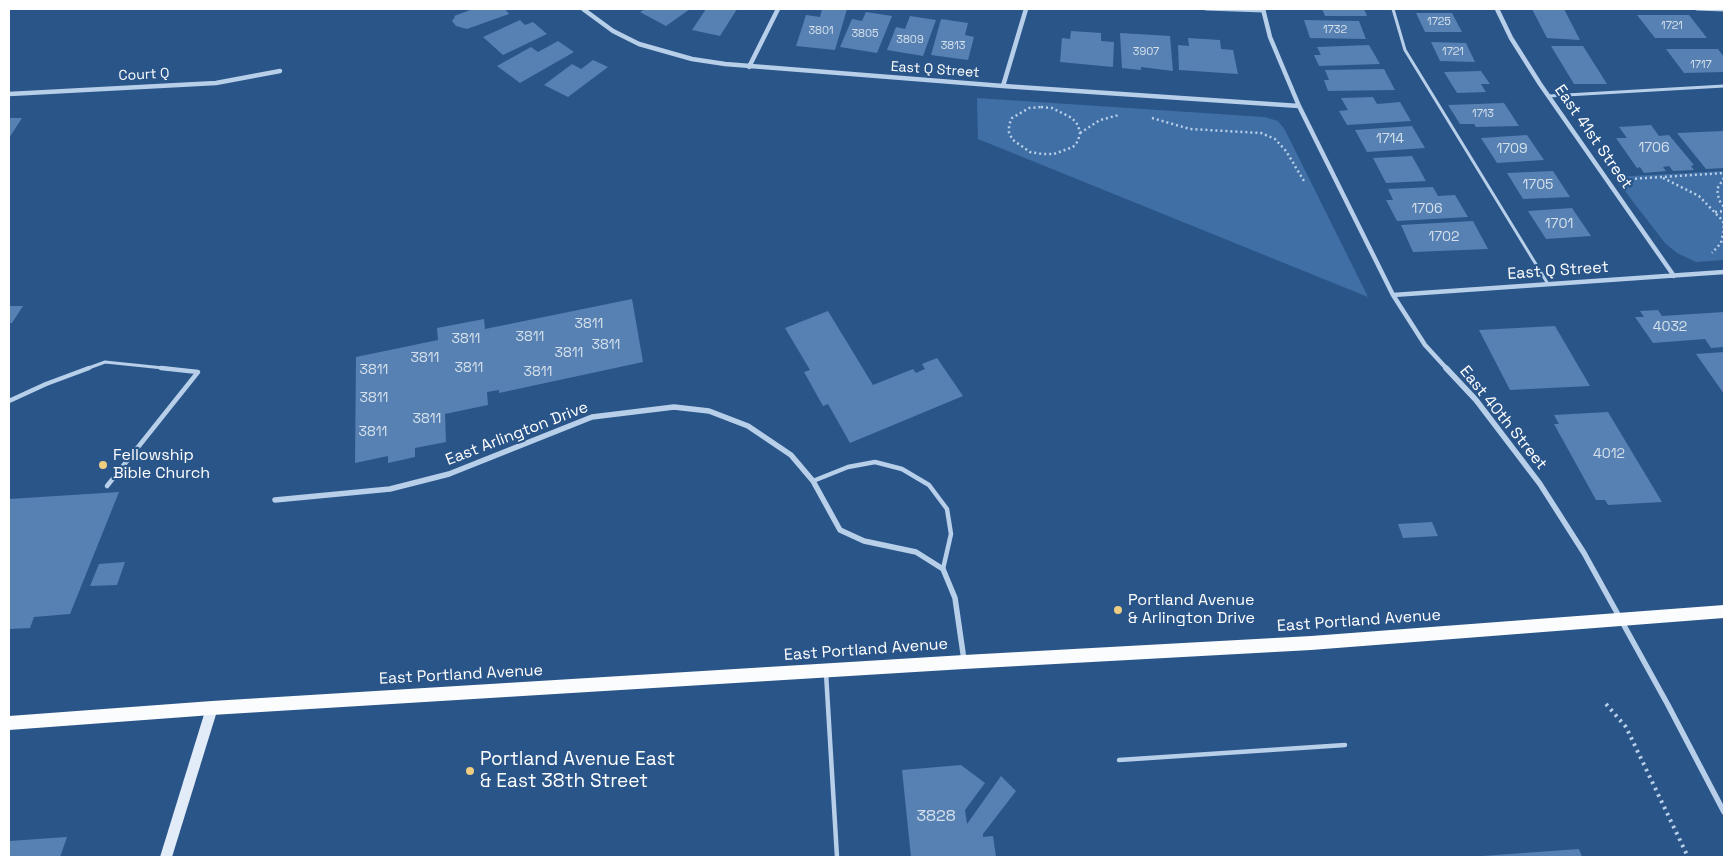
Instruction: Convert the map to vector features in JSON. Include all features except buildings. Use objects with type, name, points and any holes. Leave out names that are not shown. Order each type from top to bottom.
[{"type":"main road","name":"East Portland Avenue","points":[[9,723],[212,708],[826,670],[1311,643],[1724,610]]},
{"type":"main road","points":[[166,857],[212,708]]},
{"type":"street","name":"East Q Street","points":[[583,9],[613,31],[639,44],[692,59],[749,67],[1299,106]]},
{"type":"street","points":[[749,67],[778,9]]},
{"type":"street","points":[[1003,86],[1026,9]]},
{"type":"street","name":"East 41st Street","points":[[1497,9],[1512,38],[1549,96],[1674,276]]},
{"type":"street","name":"East 40th Street","points":[[1263,10],[1270,37],[1299,106],[1393,294],[1425,345],[1476,400],[1540,484],[1584,554],[1668,705],[1724,812]]},
{"type":"street","name":"Court Q","points":[[9,94],[216,83],[280,71]]},
{"type":"street","name":"East Q Street","points":[[1393,294],[1724,272]]},
{"type":"street","name":"East Arlington Drive","points":[[276,500],[390,489],[449,474],[592,417],[674,407],[709,411],[748,426],[791,455],[813,481],[840,530],[864,542],[916,552],[942,569]]},
{"type":"street","points":[[942,569],[955,598],[964,662]]},
{"type":"lane","points":[[1206,9],[1263,10]]},
{"type":"lane","points":[[1393,9],[1405,50],[1548,284]]},
{"type":"lane","points":[[1697,9],[1724,10]]},
{"type":"lane","points":[[1549,96],[1724,86]]},
{"type":"lane","points":[[9,401],[46,384],[105,362],[198,372],[107,486]]},
{"type":"lane","points":[[813,481],[848,467],[875,462],[902,469],[929,485],[947,508],[951,534],[942,569]]},
{"type":"lane","points":[[826,670],[838,857]]},
{"type":"lane","points":[[1119,760],[1345,745]]},
{"type":"path","points":[[1080,133],[1078,125],[1072,118],[1052,108],[1041,107],[1020,112],[1012,118],[1009,125],[1013,140],[1030,152],[1042,154],[1064,152],[1073,147],[1078,141],[1080,133],[1100,120],[1124,115]]},
{"type":"path","points":[[1144,116],[1190,129],[1261,133],[1275,139],[1286,151],[1304,181]]},
{"type":"path","points":[[1607,180],[1724,173]]},
{"type":"path","points":[[1659,177],[1674,182],[1699,196],[1723,221],[1724,230],[1721,243],[1712,254]]},
{"type":"path","points":[[1724,178],[1717,189],[1724,207]]},
{"type":"path","points":[[1715,212],[1724,212]]},
{"type":"path","points":[[1606,704],[1626,727],[1688,857]]},
{"type":"shaded area","points":[[977,98],[1264,117],[1278,121],[1285,130],[1368,297],[978,139]]},
{"type":"shaded area","points":[[1724,171],[1724,260],[1696,262],[1677,253],[1665,243],[1614,177]]},
{"type":"place","name":"Fellowship Bible Church","points":[[103,465]]},
{"type":"place","name":"Portland Avenue & Arlington Drive","points":[[1118,610]]},
{"type":"place","name":"Portland Avenue East & East 38th Street","points":[[470,771]]}]
